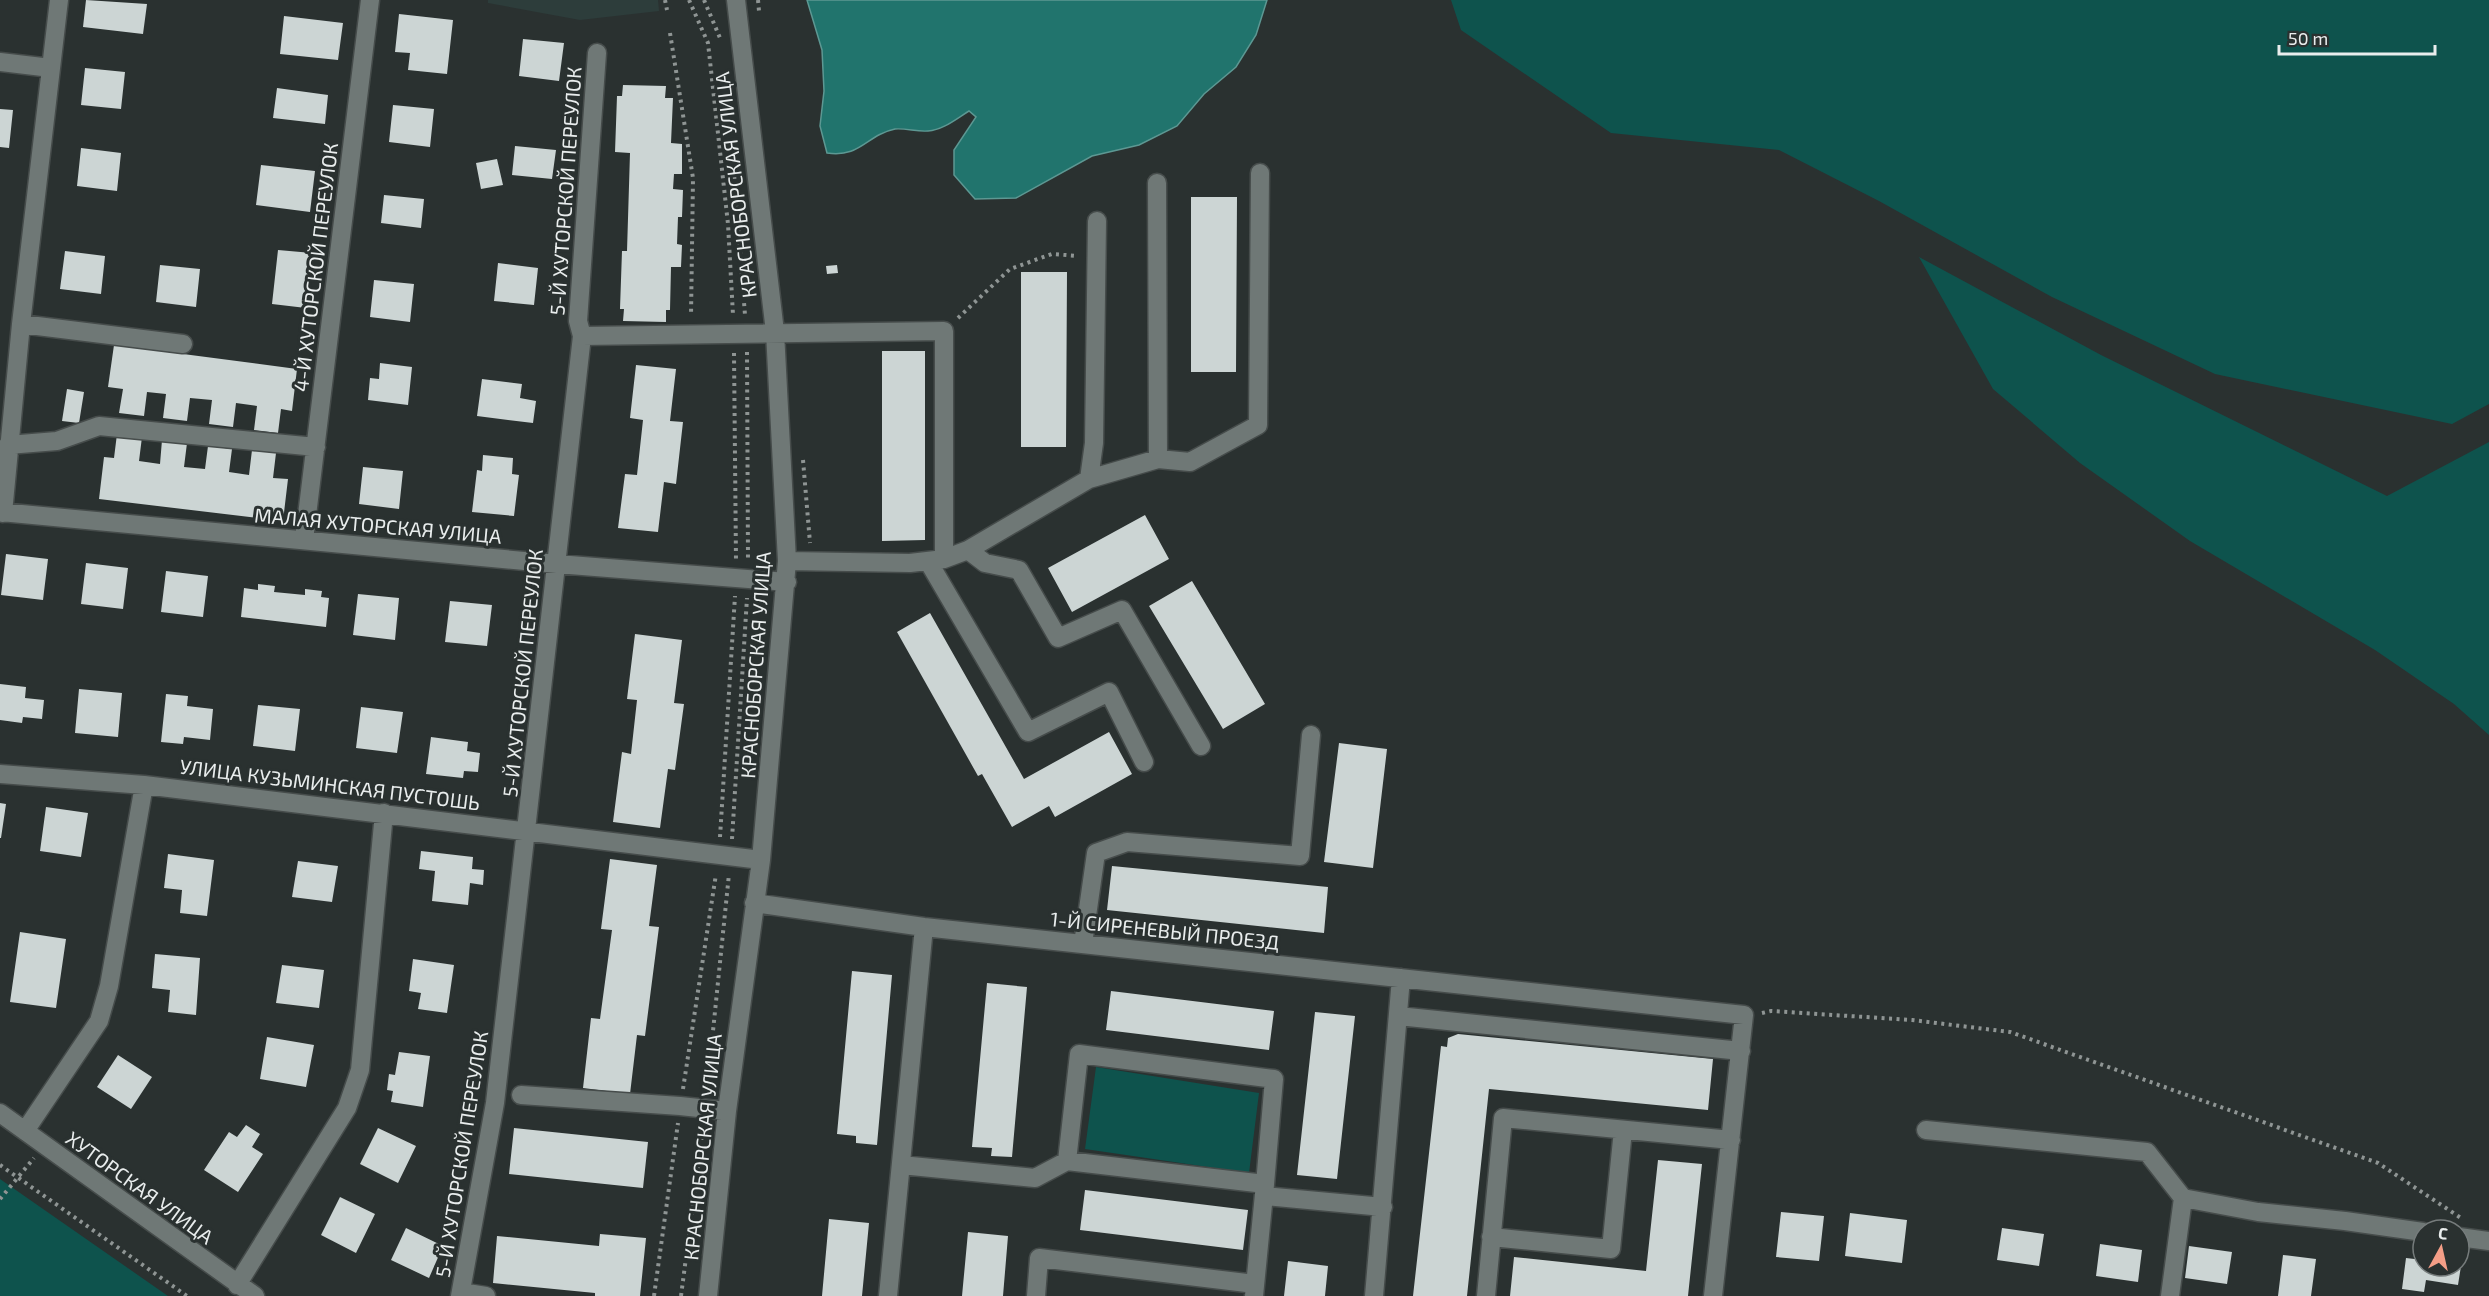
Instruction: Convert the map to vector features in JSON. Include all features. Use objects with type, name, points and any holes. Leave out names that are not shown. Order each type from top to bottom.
[{"type":"street","points":[[1,512],[59,0]]},
{"type":"street","name":"4-Й ХУТОРСКОЙ ПЕРЕУЛОК","points":[[303,540],[370,0]]},
{"type":"street","name":"КРАСНОБОРСКАЯ УЛИЦА","points":[[708,1296],[727,1111],[761,860],[787,582],[775,332],[736,0]]},
{"type":"street","name":"5-Й ХУТОРСКОЙ ПЕРЕУЛОК","points":[[461,1294],[495,1103],[527,830],[580,331],[597,53]]},
{"type":"street","points":[[0,62],[51,68]]},
{"type":"street","points":[[787,561],[910,563],[936,560],[968,550],[1089,479],[1158,459],[1190,462],[1258,425],[1260,173]]},
{"type":"street","points":[[1157,183],[1158,459]]},
{"type":"street","points":[[1089,479],[1094,443],[1097,221]]},
{"type":"street","points":[[21,324],[183,344]]},
{"type":"street","points":[[580,331],[944,332],[936,560],[1028,732],[1109,692],[1144,762]]},
{"type":"street","points":[[9,445],[57,441],[99,426],[316,447]]},
{"type":"street","name":"МАЛАЯ ХУТОРСКАЯ УЛИЦА","points":[[1,512],[556,564],[787,582]]},
{"type":"street","points":[[968,550],[986,563],[1019,570],[1058,638],[1122,610],[1201,746]]},
{"type":"street","points":[[1083,944],[1096,853],[1127,842],[1300,856],[1311,735]]},
{"type":"street","name":"УЛИЦА КУЗЬМИНСКАЯ ПУСТОШЬ","points":[[0,774],[144,785],[761,860]]},
{"type":"street","points":[[24,1131],[99,1021],[109,986],[144,785]]},
{"type":"street","points":[[237,1285],[347,1108],[360,1070],[384,813]]},
{"type":"street","name":"1-Й СИРЕНЕВЫЙ ПРОЕЗД","points":[[754,903],[924,927],[1744,1015]]},
{"type":"street","points":[[888,1296],[924,927]]},
{"type":"street","points":[[1374,1296],[1401,978]]},
{"type":"street","points":[[1713,1296],[1744,1015]]},
{"type":"street","points":[[1398,1016],[1741,1050]]},
{"type":"street","points":[[1067,1161],[1079,1054],[1274,1079],[1264,1196],[1383,1207]]},
{"type":"street","points":[[521,1095],[727,1111]]},
{"type":"street","name":"ХУТОРСКАЯ УЛИЦА","points":[[0,1113],[255,1296]]},
{"type":"street","points":[[1485,1296],[1503,1118],[1731,1140]]},
{"type":"street","points":[[1491,1237],[1611,1249],[1623,1130]]},
{"type":"street","points":[[1926,1130],[2147,1152],[2183,1198],[2258,1212],[2411,1230]]},
{"type":"street","points":[[901,1165],[1035,1178],[1067,1161],[1265,1184]]},
{"type":"street","points":[[1036,1296],[1039,1258],[1255,1290],[1265,1184]]},
{"type":"street","points":[[2170,1296],[2183,1198]]},
{"type":"street","points":[[2471,1233],[2489,1241]]},
{"type":"street","points":[[461,1294],[486,1296]]},
{"type":"path","points":[[665,0],[667,10]]},
{"type":"path","points":[[654,1296],[680,1106],[725,855],[742,579],[741,333],[708,43],[689,0]]},
{"type":"path","points":[[704,0],[724,48]]},
{"type":"path","points":[[670,33],[693,178],[691,324]]},
{"type":"path","points":[[681,1296],[705,1109],[725,855],[742,579],[741,333],[733,155]]},
{"type":"path","points":[[944,332],[1010,269],[1052,254],[1078,256]]},
{"type":"path","points":[[1744,1015],[1771,1011],[1912,1020],[2010,1032],[2378,1162],[2450,1218]]},
{"type":"path","points":[[0,1199],[44,1146]]},
{"type":"path","points":[[0,1165],[188,1296]]},
{"type":"shaded area","points":[[488,0],[658,0],[659,11],[580,20],[488,3]]},
{"type":"shaded area","points":[[807,0],[1267,0],[1256,35],[1236,67],[1204,94],[1177,126],[1139,145],[1092,156],[1016,198],[975,199],[954,175],[954,150],[976,117],[969,111],[939,129],[924,131],[895,129],[848,152],[827,153],[820,126],[824,91],[822,50]]},
{"type":"shaded area","points":[[1451,0],[2489,0],[2489,404],[2452,424],[2215,374],[2052,297],[1879,201],[1779,150],[1611,133],[1461,30]]},
{"type":"shaded area","points":[[1919,257],[2101,355],[2387,496],[2489,442],[2489,735],[2454,704],[2375,650],[2190,541],[2080,463],[1993,389]]},
{"type":"shaded area","points":[[1096,1067],[1259,1093],[1249,1173],[1085,1149]]},
{"type":"shaded area","points":[[0,1179],[168,1296],[0,1296]]},
{"type":"building","points":[[86,0],[147,4],[143,34],[83,27]]},
{"type":"building","points":[[399,14],[453,20],[447,74],[408,70],[410,53],[395,52]]},
{"type":"building","points":[[284,16],[343,23],[338,60],[280,54]]},
{"type":"building","points":[[523,39],[564,43],[559,81],[519,76]]},
{"type":"building","points":[[85,68],[125,72],[121,109],[81,105]]},
{"type":"building","points":[[623,85],[666,86],[665,98],[673,98],[671,143],[682,144],[682,174],[674,174],[673,189],[683,190],[682,217],[678,217],[677,244],[682,245],[681,267],[671,267],[670,310],[666,310],[666,322],[623,321],[624,309],[620,309],[622,251],[627,251],[630,153],[615,152],[617,96],[622,96]]},
{"type":"building","points":[[277,88],[328,95],[325,124],[273,118]]},
{"type":"building","points":[[393,105],[434,109],[430,147],[389,142]]},
{"type":"building","points":[[0,109],[13,110],[9,148],[0,147]]},
{"type":"building","points":[[515,146],[556,150],[552,179],[512,175]]},
{"type":"building","points":[[81,148],[121,153],[117,191],[77,186]]},
{"type":"building","points":[[497,159],[503,185],[481,189],[476,163]]},
{"type":"building","points":[[261,165],[315,171],[310,212],[256,205]]},
{"type":"building","points":[[384,195],[424,199],[421,228],[381,223]]},
{"type":"building","points":[[1191,197],[1237,197],[1236,372],[1191,372]]},
{"type":"building","points":[[278,250],[312,253],[306,308],[272,304]]},
{"type":"building","points":[[65,251],[105,256],[101,294],[60,289]]},
{"type":"building","points":[[498,263],[538,268],[534,305],[494,301]]},
{"type":"building","points":[[160,265],[200,269],[196,307],[156,302]]},
{"type":"building","points":[[837,265],[838,273],[827,274],[826,266]]},
{"type":"building","points":[[1021,272],[1067,272],[1066,447],[1021,447]]},
{"type":"building","points":[[374,280],[414,284],[410,322],[370,317]]},
{"type":"building","points":[[114,345],[297,369],[292,411],[281,409],[278,433],[254,430],[257,406],[236,403],[233,427],[209,424],[212,400],[190,398],[187,421],[163,418],[166,394],[147,392],[144,416],[119,413],[123,389],[108,387]]},
{"type":"building","points":[[882,351],[925,351],[925,540],[882,541]]},
{"type":"building","points":[[380,363],[412,367],[408,405],[368,400],[370,378],[379,379]]},
{"type":"building","points":[[636,365],[676,369],[670,421],[683,422],[676,484],[664,482],[658,532],[618,528],[625,474],[637,475],[643,420],[630,418]]},
{"type":"building","points":[[482,379],[522,384],[520,398],[536,401],[533,423],[477,416]]},
{"type":"building","points":[[67,389],[84,392],[79,423],[62,421]]},
{"type":"building","points":[[117,434],[142,437],[139,461],[160,464],[162,440],[187,443],[184,467],[205,469],[208,446],[232,449],[229,472],[249,475],[252,450],[276,453],[273,478],[288,479],[283,521],[99,499],[104,457],[114,458]]},
{"type":"building","points":[[483,455],[513,458],[512,474],[519,475],[514,516],[472,512],[477,470],[482,471]]},
{"type":"building","points":[[363,467],[403,471],[399,509],[359,504]]},
{"type":"building","points":[[1145,515],[1169,559],[1072,612],[1048,568]]},
{"type":"building","points":[[6,554],[48,559],[43,600],[1,595]]},
{"type":"building","points":[[86,563],[128,568],[123,609],[81,604]]},
{"type":"building","points":[[166,571],[208,576],[203,617],[161,612]]},
{"type":"building","points":[[1192,581],[1265,704],[1223,729],[1149,606]]},
{"type":"building","points":[[258,584],[275,586],[274,592],[305,595],[305,589],[322,591],[321,597],[329,598],[326,627],[241,617],[244,588],[258,590]]},
{"type":"building","points":[[358,594],[399,598],[395,640],[353,635]]},
{"type":"building","points":[[450,601],[492,605],[487,646],[445,642]]},
{"type":"building","points":[[930,613],[1024,779],[1109,732],[1132,774],[1055,817],[1049,806],[1012,827],[982,774],[978,776],[897,632]]},
{"type":"building","points":[[635,634],[682,640],[674,703],[684,704],[675,770],[668,769],[660,828],[613,822],[622,752],[631,754],[637,700],[627,699]]},
{"type":"building","points":[[0,684],[26,687],[25,698],[44,700],[42,719],[23,717],[22,723],[0,720]]},
{"type":"building","points":[[79,689],[122,693],[118,737],[75,733]]},
{"type":"building","points":[[166,694],[188,696],[187,706],[213,709],[210,740],[184,737],[183,744],[161,742]]},
{"type":"building","points":[[258,705],[300,709],[295,751],[253,746]]},
{"type":"building","points":[[361,707],[403,712],[397,753],[356,748]]},
{"type":"building","points":[[431,737],[468,742],[467,751],[480,753],[478,772],[464,771],[463,778],[426,774]]},
{"type":"building","points":[[1339,743],[1387,749],[1373,868],[1324,862]]},
{"type":"building","points":[[0,803],[6,804],[1,838],[0,838]]},
{"type":"building","points":[[46,807],[88,813],[81,857],[40,851]]},
{"type":"building","points":[[421,851],[473,857],[472,869],[484,870],[483,885],[470,883],[468,905],[432,901],[435,871],[419,869]]},
{"type":"building","points":[[168,854],[214,860],[207,916],[180,913],[182,890],[164,888]]},
{"type":"building","points":[[610,859],[657,865],[649,926],[659,927],[645,1036],[637,1035],[630,1094],[583,1088],[591,1018],[600,1019],[612,930],[601,929]]},
{"type":"building","points":[[298,861],[338,866],[332,902],[292,897]]},
{"type":"building","points":[[1112,866],[1328,887],[1324,933],[1107,910]]},
{"type":"building","points":[[20,932],[66,939],[56,1008],[10,1002]]},
{"type":"building","points":[[155,954],[200,958],[196,1015],[168,1012],[170,990],[152,988]]},
{"type":"building","points":[[413,959],[454,965],[447,1013],[418,1009],[421,993],[409,991]]},
{"type":"building","points":[[282,965],[324,970],[319,1008],[276,1003]]},
{"type":"building","points":[[852,971],[892,975],[877,1145],[856,1143],[856,1136],[837,1134]]},
{"type":"building","points":[[987,983],[1027,987],[1012,1157],[991,1156],[992,1148],[972,1147]]},
{"type":"building","points":[[1111,991],[1274,1011],[1269,1050],[1106,1030]]},
{"type":"building","points":[[1315,1012],[1355,1016],[1337,1179],[1297,1175]]},
{"type":"building","points":[[1458,1034],[1713,1059],[1708,1110],[1489,1089],[1467,1296],[1413,1296],[1441,1046],[1447,1047],[1448,1038]]},
{"type":"building","points":[[267,1037],[314,1045],[306,1087],[260,1079]]},
{"type":"building","points":[[399,1052],[430,1056],[423,1107],[391,1102],[393,1091],[387,1090],[389,1074],[395,1075]]},
{"type":"building","points":[[118,1055],[152,1077],[131,1109],[97,1087]]},
{"type":"building","points":[[246,1125],[260,1134],[252,1147],[263,1154],[238,1192],[204,1170],[229,1132],[237,1137]]},
{"type":"building","points":[[378,1128],[416,1146],[398,1183],[360,1164]]},
{"type":"building","points":[[514,1128],[648,1142],[643,1188],[509,1174]]},
{"type":"building","points":[[1658,1160],[1702,1164],[1688,1296],[1510,1296],[1514,1257],[1646,1271]]},
{"type":"building","points":[[1085,1190],[1248,1210],[1243,1250],[1080,1230]]},
{"type":"building","points":[[340,1197],[375,1214],[356,1253],[321,1235]]},
{"type":"building","points":[[1781,1212],[1824,1216],[1819,1261],[1776,1257]]},
{"type":"building","points":[[1850,1213],[1907,1220],[1902,1263],[1845,1256]]},
{"type":"building","points":[[829,1219],[869,1223],[862,1296],[822,1296]]},
{"type":"building","points":[[406,1228],[443,1246],[429,1278],[391,1260]]},
{"type":"building","points":[[2002,1228],[2044,1234],[2039,1266],[1997,1260]]},
{"type":"building","points":[[968,1232],[1008,1236],[1003,1296],[962,1296]]},
{"type":"building","points":[[600,1234],[646,1238],[640,1296],[595,1296],[595,1293],[493,1283],[497,1236],[599,1246]]},
{"type":"building","points":[[2100,1244],[2142,1250],[2138,1282],[2096,1276]]},
{"type":"building","points":[[2189,1246],[2232,1252],[2227,1284],[2185,1278]]},
{"type":"building","points":[[2283,1255],[2316,1259],[2311,1296],[2278,1296]]},
{"type":"building","points":[[2406,1258],[2411,1259],[2411,1278],[2459,1278],[2458,1285],[2426,1280],[2424,1292],[2402,1289]]},
{"type":"building","points":[[1288,1261],[1328,1266],[1325,1296],[1284,1296]]}]
